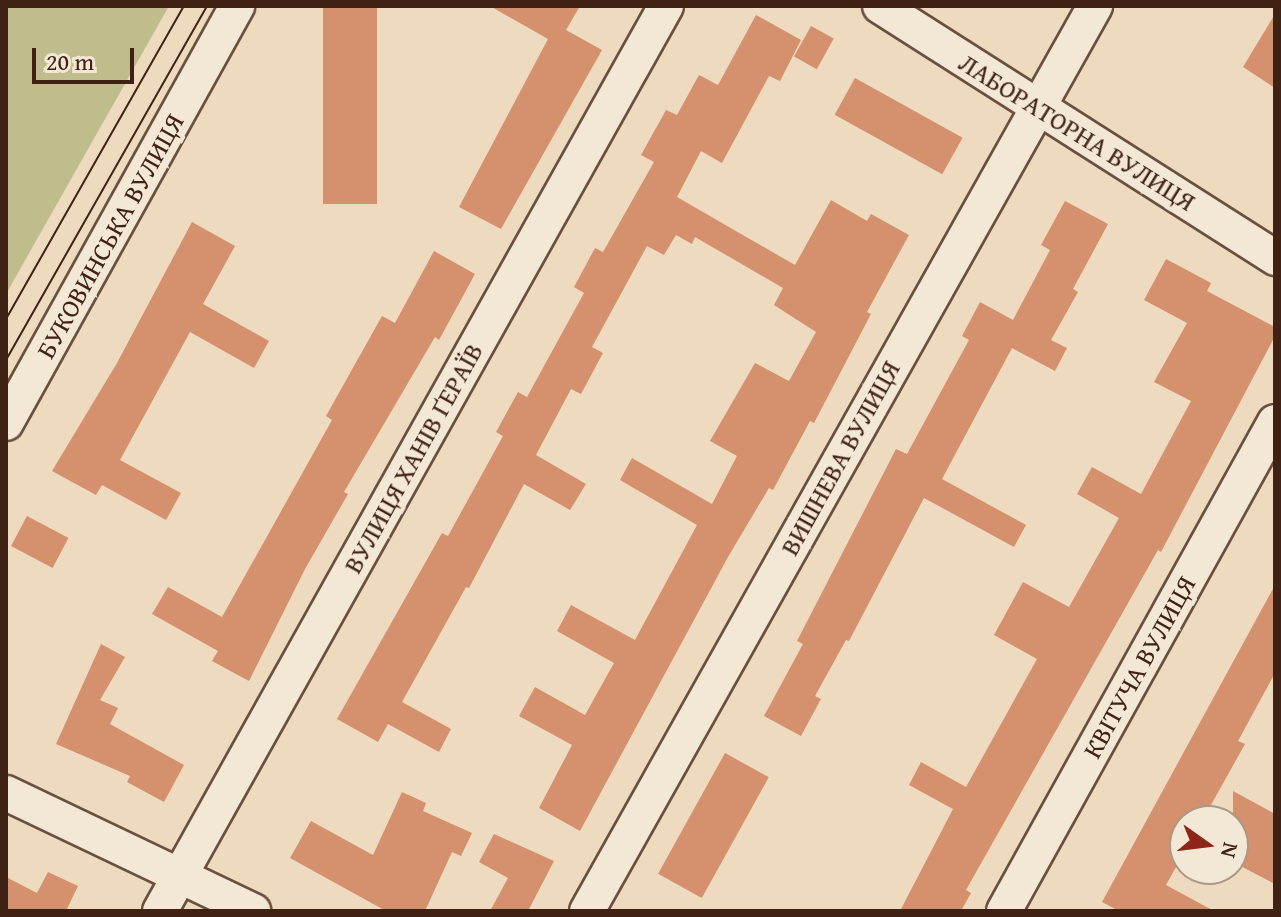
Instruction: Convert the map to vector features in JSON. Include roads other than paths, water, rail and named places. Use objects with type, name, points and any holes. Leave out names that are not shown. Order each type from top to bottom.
[{"type":"street","name":"БУКОВИНСЬКА ВУЛИЦЯ","points":[[6,423],[237,6]]},
{"type":"street","name":"ВУЛИЦЯ ХАНІВ ҐЕРАЇВ","points":[[160,911],[666,6]]},
{"type":"street","name":"ЛАБОРАТОРНА ВУЛИЦЯ","points":[[880,6],[1275,258]]},
{"type":"street","name":"ВИШНЕВА ВУЛИЦЯ","points":[[587,911],[1036,106],[1095,6]]},
{"type":"street","name":"КВІТУЧА ВУЛИЦЯ","points":[[1004,911],[1275,422]]},
{"type":"street","points":[[6,793],[253,911]]},
{"type":"tram line","points":[[6,319],[184,6]]},
{"type":"tram line","points":[[6,360],[207,6]]}]
